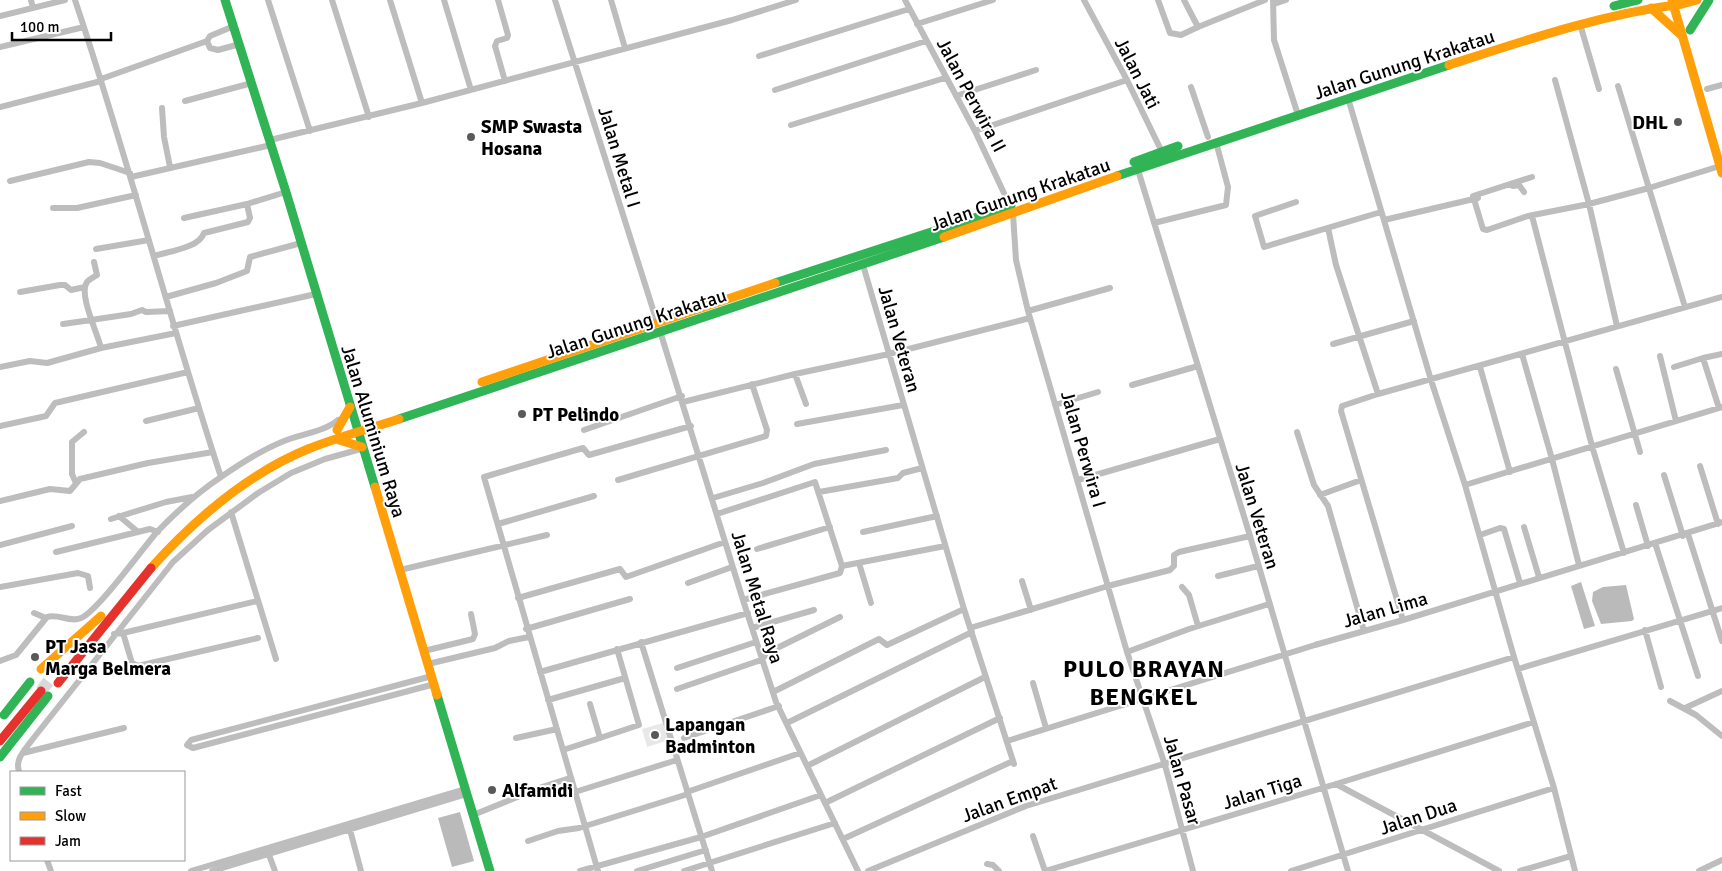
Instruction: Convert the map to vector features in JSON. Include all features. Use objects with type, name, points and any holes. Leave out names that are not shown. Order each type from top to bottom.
[{"type":"main road","name":"Jalan Aluminium Raya","points":[[225,0],[286,192],[490,871]]},
{"type":"main road","name":"Jalan Gunung Krakatau","points":[[356,428],[657,322],[1138,170],[1163,156],[1216,142],[1297,111],[1547,26],[1638,0]]},
{"type":"main road","name":"Jalan Gunung Krakatau","points":[[356,428],[863,266],[1163,156],[1208,137],[1348,98],[1580,24],[1677,2],[1696,0]]},
{"type":"main road","points":[[1690,30],[1709,0]]},
{"type":"main road","points":[[1677,2],[1690,30],[1722,143]]},
{"type":"main road","points":[[1677,2],[1683,37],[1721,170]]},
{"type":"main road","points":[[1651,8],[1683,37]]},
{"type":"main road","points":[[350,406],[337,434],[284,459],[248,479],[195,520],[152,565],[55,680],[101,616],[170,534],[195,511],[238,479],[298,446],[337,434],[356,428]]},
{"type":"main road","points":[[337,434],[362,448]]},
{"type":"main road","points":[[41,669],[101,616]]},
{"type":"main road","points":[[4,715],[30,682]]},
{"type":"main road","points":[[0,757],[44,693],[1,740]]},
{"type":"street","points":[[31,0],[33,8]]},
{"type":"street","points":[[0,16],[66,0]]},
{"type":"street","points":[[75,0],[130,175],[198,408],[221,477]]},
{"type":"street","points":[[268,0],[310,131]]},
{"type":"street","points":[[332,0],[369,117]]},
{"type":"street","points":[[390,0],[422,103]]},
{"type":"street","points":[[444,0],[471,90]]},
{"type":"street","points":[[498,0],[508,34],[507,38],[497,41],[495,46],[505,81]]},
{"type":"street","name":"Jalan Metal I","points":[[556,0],[657,322]]},
{"type":"street","points":[[611,0],[625,48]]},
{"type":"street","points":[[10,181],[89,162],[100,163],[130,175],[170,167],[271,143],[310,131],[505,81],[796,0]]},
{"type":"street","name":"Jalan Perwira II","points":[[905,0],[945,78],[975,130],[1012,210]]},
{"type":"street","points":[[917,24],[993,0]]},
{"type":"street","name":"Jalan Jati","points":[[1084,0],[1127,80],[1163,156]]},
{"type":"street","points":[[1158,0],[1170,34],[1181,35],[1265,0]]},
{"type":"street","points":[[1184,0],[1198,27]]},
{"type":"street","points":[[1286,0],[1274,2],[1274,40],[1297,111]]},
{"type":"street","points":[[758,56],[909,9]]},
{"type":"street","points":[[1580,24],[1599,88]]},
{"type":"street","points":[[0,107],[101,80],[207,41],[210,36],[234,26]]},
{"type":"street","points":[[0,47],[84,27]]},
{"type":"street","points":[[207,41],[210,48],[214,50],[240,44]]},
{"type":"street","points":[[775,90],[926,41]]},
{"type":"street","points":[[956,96],[1036,70]]},
{"type":"street","points":[[791,125],[945,78]]},
{"type":"street","points":[[975,130],[1127,80]]},
{"type":"street","points":[[1555,80],[1618,326]]},
{"type":"street","points":[[185,101],[252,83]]},
{"type":"street","points":[[1707,89],[1722,85]]},
{"type":"street","points":[[1618,86],[1685,307]]},
{"type":"street","points":[[1190,87],[1208,137]]},
{"type":"street","points":[[1348,98],[1431,380],[1480,535],[1514,658],[1554,788],[1575,871]]},
{"type":"street","points":[[162,108],[164,137],[170,167]]},
{"type":"street","points":[[1154,222],[1226,205],[1228,187],[1216,142]]},
{"type":"street","name":"Jalan Veteran","points":[[1138,170],[1250,536],[1348,871]]},
{"type":"street","points":[[1474,199],[1485,230],[1532,216],[1588,204],[1721,170]]},
{"type":"street","points":[[1474,199],[1475,195],[1532,177]]},
{"type":"street","points":[[1384,220],[1474,199],[1516,185],[1521,186],[1524,192]]},
{"type":"street","points":[[184,218],[247,204],[286,192]]},
{"type":"street","points":[[53,208],[77,208],[136,195]]},
{"type":"street","points":[[1296,202],[1255,216],[1264,247],[1381,212]]},
{"type":"street","points":[[154,256],[194,244],[203,237],[205,232],[248,222],[250,218],[247,204]]},
{"type":"street","name":"Jalan Perwira I","points":[[1012,210],[1016,260],[1029,314],[1126,652],[1142,699]]},
{"type":"street","points":[[1532,216],[1592,446],[1624,553]]},
{"type":"street","points":[[1328,228],[1336,265],[1378,394]]},
{"type":"street","points":[[96,249],[149,240]]},
{"type":"street","points":[[166,297],[216,283],[245,272],[250,258],[301,243]]},
{"type":"street","points":[[94,262],[96,275],[87,282],[85,287],[91,320],[102,348]]},
{"type":"street","name":"Jalan Veteran","points":[[843,839],[1013,763],[964,609],[863,266]]},
{"type":"street","points":[[20,292],[60,285],[65,285],[72,290],[85,287]]},
{"type":"street","points":[[584,430],[682,399],[889,354],[1029,314],[1110,288]]},
{"type":"street","points":[[0,367],[30,360],[47,363],[316,294]]},
{"type":"street","points":[[1403,620],[1340,409],[1344,405],[1378,394],[1480,367],[1722,296]]},
{"type":"street","points":[[63,324],[131,314],[142,310],[146,312],[170,311]]},
{"type":"street","points":[[1333,344],[1414,321]]},
{"type":"street","name":"Jalan Metal Raya","points":[[657,322],[713,498],[724,542],[773,692],[857,871]]},
{"type":"street","points":[[1522,354],[1580,565]]},
{"type":"street","points":[[1674,367],[1722,354]]},
{"type":"street","points":[[1660,356],[1676,421]]},
{"type":"street","points":[[1465,485],[1676,421],[1720,404],[1703,358]]},
{"type":"street","points":[[1132,385],[1198,366]]},
{"type":"street","points":[[1480,367],[1510,472]]},
{"type":"street","points":[[1616,369],[1640,452]]},
{"type":"street","points":[[0,426],[46,416],[55,403],[188,372]]},
{"type":"street","points":[[795,374],[806,404]]},
{"type":"street","points":[[618,480],[766,436],[767,432],[752,384]]},
{"type":"street","points":[[1055,405],[1098,392]]},
{"type":"street","points":[[0,661],[16,655],[46,618],[52,615],[76,619],[83,617],[108,592],[158,532],[192,497],[262,451],[284,441],[333,424],[342,412],[347,397]]},
{"type":"street","points":[[797,424],[903,405]]},
{"type":"street","points":[[146,420],[198,408]]},
{"type":"street","points":[[597,868],[484,480],[486,475],[583,448],[589,455],[691,426]]},
{"type":"street","points":[[76,483],[72,466],[72,442],[84,432]]},
{"type":"street","points":[[1297,432],[1314,485],[1328,506],[1364,631]]},
{"type":"street","points":[[1078,480],[1220,439]]},
{"type":"street","points":[[19,771],[18,762],[23,753],[114,634],[173,562],[231,512],[296,470],[362,448]]},
{"type":"street","points":[[713,498],[763,483],[814,464],[886,450]]},
{"type":"street","points":[[0,501],[50,489],[70,491],[80,479],[148,463],[213,452]]},
{"type":"street","points":[[1700,466],[1721,523]]},
{"type":"street","points":[[819,492],[898,478],[903,473],[922,468]]},
{"type":"street","points":[[1664,475],[1722,641]]},
{"type":"street","points":[[1320,495],[1361,480]]},
{"type":"street","points":[[717,514],[815,482],[842,566],[840,573],[743,600]]},
{"type":"street","points":[[498,524],[594,496]]},
{"type":"street","points":[[111,519],[166,502],[192,497]]},
{"type":"street","points":[[1636,505],[1648,546]]},
{"type":"street","points":[[231,512],[276,659]]},
{"type":"street","points":[[119,516],[138,532]]},
{"type":"street","points":[[863,532],[937,516]]},
{"type":"street","name":"Jalan Lima","points":[[1007,740],[1721,523]]},
{"type":"street","points":[[0,544],[72,526]]},
{"type":"street","points":[[757,549],[830,527]]},
{"type":"street","points":[[1524,527],[1539,577]]},
{"type":"street","points":[[1480,535],[1500,528],[1504,529],[1520,583]]},
{"type":"street","points":[[56,552],[152,529],[158,532]]},
{"type":"street","points":[[400,570],[547,535]]},
{"type":"street","points":[[787,723],[971,630],[1108,586],[1170,570],[1174,566],[1174,555],[1179,552],[1250,536]]},
{"type":"street","points":[[518,598],[620,569],[626,576],[724,542]]},
{"type":"street","points":[[1655,543],[1698,676]]},
{"type":"street","points":[[842,566],[945,546]]},
{"type":"street","points":[[859,563],[871,603]]},
{"type":"street","points":[[1218,576],[1258,566]]},
{"type":"street","points":[[688,583],[732,567]]},
{"type":"street","points":[[0,587],[78,573],[88,576],[90,588]]},
{"type":"street","points":[[1022,581],[1031,610]]},
{"type":"street","points":[[1182,587],[1189,595],[1198,626]]},
{"type":"street","points":[[526,628],[630,599]]},
{"type":"street","points":[[114,634],[123,634],[257,601]]},
{"type":"street","points":[[1126,652],[1198,626],[1269,604]]},
{"type":"street","points":[[1518,670],[1680,619],[1722,608]]},
{"type":"street","points":[[773,692],[879,639],[887,645],[964,609]]},
{"type":"street","points":[[752,628],[814,610]]},
{"type":"street","points":[[34,613],[46,618]]},
{"type":"street","points":[[540,672],[748,613]]},
{"type":"street","points":[[424,651],[473,639],[475,634],[471,614]]},
{"type":"street","points":[[677,689],[762,660],[769,652],[840,617]]},
{"type":"street","points":[[1645,630],[1661,687]]},
{"type":"street","points":[[123,634],[132,663],[138,666],[258,638]]},
{"type":"street","points":[[428,664],[495,648],[509,641],[529,637]]},
{"type":"street","points":[[641,642],[712,871]]},
{"type":"street","points":[[677,668],[756,642]]},
{"type":"street","points":[[563,750],[638,725],[617,649]]},
{"type":"street","name":"Jalan Empat","points":[[868,871],[1026,806],[1514,658]]},
{"type":"street","points":[[807,766],[985,677]]},
{"type":"street","points":[[548,700],[625,678]]},
{"type":"street","points":[[433,680],[397,694],[286,724],[193,748],[188,746],[191,740],[395,686],[433,680]]},
{"type":"street","points":[[1033,684],[1046,728]]},
{"type":"street","points":[[395,686],[397,694]]},
{"type":"street","points":[[1685,708],[1722,691]]},
{"type":"street","name":"Jalan Pasar","points":[[1142,699],[1165,765],[1193,871]]},
{"type":"street","points":[[1670,701],[1685,708],[1714,728],[1722,736]]},
{"type":"street","points":[[590,704],[600,738]]},
{"type":"street","points":[[684,738],[779,706]]},
{"type":"street","points":[[283,716],[286,724]]},
{"type":"street","points":[[273,718],[276,726]]},
{"type":"street","points":[[825,803],[1000,718]]},
{"type":"street","name":"Jalan Tiga","points":[[1045,871],[1182,831],[1534,722]]},
{"type":"street","points":[[23,753],[124,728]]},
{"type":"street","points":[[516,738],[557,730]]},
{"type":"street","points":[[528,841],[558,831],[585,826],[687,793],[800,753]]},
{"type":"street","points":[[575,792],[677,760]]},
{"type":"street","points":[[473,815],[542,787],[570,778]]},
{"type":"street","points":[[1336,784],[1499,871]]},
{"type":"street","name":"Jalan Dua","points":[[1291,871],[1554,788]]},
{"type":"street","points":[[191,871],[225,864],[466,791]]},
{"type":"street","points":[[580,871],[597,868],[701,836],[821,796]]},
{"type":"street","points":[[684,871],[835,823]]},
{"type":"street","points":[[349,827],[362,871]]},
{"type":"street","points":[[1033,836],[1045,871]]},
{"type":"street","points":[[637,871],[706,850]]},
{"type":"street","points":[[268,851],[275,871]]},
{"type":"street","points":[[1520,871],[1571,856]]},
{"type":"street","points":[[1699,871],[1722,860]]},
{"type":"street","points":[[212,871],[225,864]]},
{"type":"street","points":[[987,864],[996,866],[999,871]]},
{"type":"shaded area","points":[[1581,582],[1595,626],[1584,629],[1571,586]]},
{"type":"shaded area","points":[[1626,585],[1634,619],[1632,621],[1601,624],[1592,601],[1593,592],[1603,587]]},
{"type":"shaded area","name":"Lapangan Badminton","points":[[663,723],[669,740],[647,747],[642,729]]},
{"type":"shaded area","points":[[460,812],[474,861],[452,867],[438,818]]},
{"type":"tunnel","points":[[41,691],[51,678]]},
{"type":"traffic: fast","points":[[225,0],[286,192],[375,487]]},
{"type":"traffic: fast","points":[[1614,6],[1638,0]]},
{"type":"traffic: fast","points":[[1690,30],[1709,0]]},
{"type":"traffic: fast","points":[[1117,176],[1449,65]]},
{"type":"traffic: fast","points":[[1134,162],[1178,146]]},
{"type":"traffic: fast","points":[[775,283],[1011,206]]},
{"type":"traffic: fast","points":[[399,419],[944,237]]},
{"type":"traffic: fast","points":[[4,715],[30,682]]},
{"type":"traffic: fast","points":[[437,695],[490,871]]},
{"type":"traffic: fast","points":[[0,757],[48,696]]},
{"type":"traffic: slow","points":[[1672,0],[1722,173]]},
{"type":"traffic: slow","points":[[1682,4],[1697,0]]},
{"type":"traffic: slow","points":[[1449,65],[1535,37],[1593,21],[1652,8],[1682,4]]},
{"type":"traffic: slow","points":[[1651,8],[1681,35]]},
{"type":"traffic: slow","points":[[944,237],[1117,176]]},
{"type":"traffic: slow","points":[[482,382],[775,283]]},
{"type":"traffic: slow","points":[[337,430],[350,407]]},
{"type":"traffic: slow","points":[[151,568],[204,515],[223,499],[264,471],[308,449],[399,419]]},
{"type":"traffic: slow","points":[[336,439],[362,447]]},
{"type":"traffic: slow","points":[[375,487],[437,695]]},
{"type":"traffic: slow","points":[[41,669],[101,616]]},
{"type":"traffic: jam","points":[[58,683],[151,568]]},
{"type":"traffic: jam","points":[[0,741],[41,691]]},
{"type":"place","name":"DHL","points":[[1678,122]]},
{"type":"place","name":"SMP Swasta Hosana","points":[[471,137]]},
{"type":"place","name":"PT Pelindo","points":[[522,414]]},
{"type":"place","name":"PT Jasa Marga Belmera","points":[[35,657]]},
{"type":"place","name":"Lapangan Badminton","points":[[655,735]]},
{"type":"place","name":"Alfamidi","points":[[492,790]]},
{"type":"district","name":"PULO BRAYAN BENGKEL","points":[[1144,683]]}]
